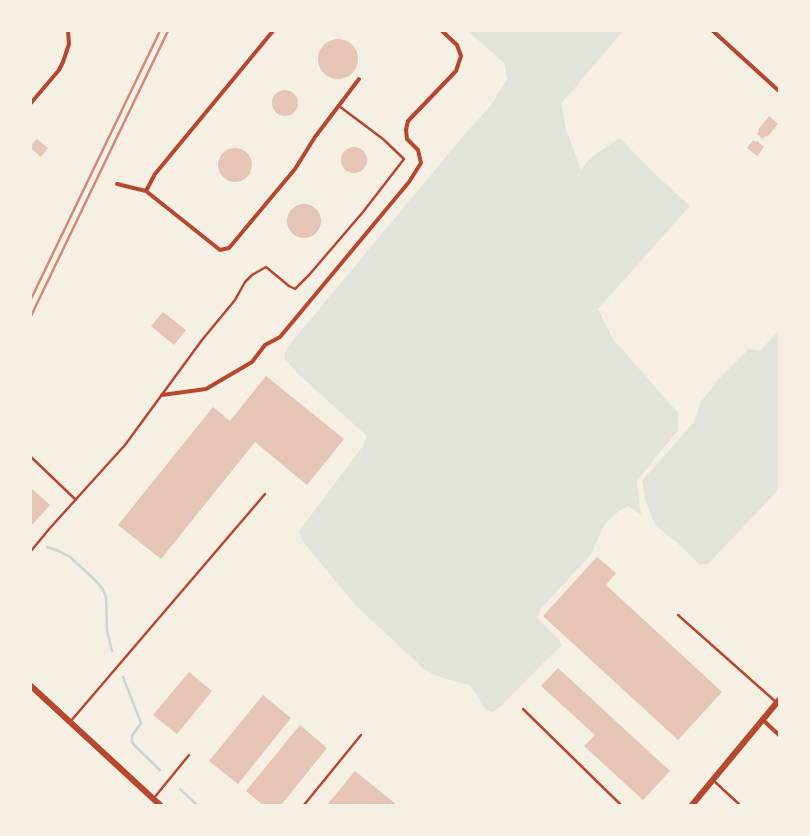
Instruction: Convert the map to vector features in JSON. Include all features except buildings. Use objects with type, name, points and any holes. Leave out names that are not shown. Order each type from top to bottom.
[{"type":"street","points":[[31,103],[59,70],[69,44],[68,31]]},
{"type":"street","points":[[146,191],[155,174],[273,31]]},
{"type":"street","points":[[162,395],[206,389],[252,362],[265,345],[280,337],[409,182],[421,163],[418,150],[407,139],[406,130],[408,121],[456,71],[461,56],[456,44],[442,31]]},
{"type":"street","points":[[713,31],[779,91]]},
{"type":"street","points":[[117,184],[146,191],[220,250],[229,248],[295,169],[315,137],[359,79]]},
{"type":"street","points":[[31,686],[160,805]]},
{"type":"street","points":[[692,805],[778,701]]},
{"type":"street","points":[[763,720],[779,734]]},
{"type":"lane","points":[[31,551],[125,445],[202,340],[235,300],[245,282],[252,275],[266,267],[288,286],[295,289],[309,275],[363,212],[404,158],[339,106]]},
{"type":"lane","points":[[31,457],[76,500]]},
{"type":"lane","points":[[70,722],[265,494]]},
{"type":"lane","points":[[678,615],[778,701]]},
{"type":"lane","points":[[523,709],[621,805]]},
{"type":"lane","points":[[304,805],[361,735]]},
{"type":"lane","points":[[153,798],[189,755]]},
{"type":"lane","points":[[713,780],[740,805]]},
{"type":"shaded area","points":[[468,31],[623,31],[561,104],[566,129],[581,170],[590,158],[620,138],[656,175],[690,206],[598,309],[613,339],[678,413],[678,430],[637,481],[641,515],[628,506],[619,511],[605,524],[590,556],[541,608],[537,617],[559,640],[562,646],[493,712],[485,709],[470,685],[439,677],[425,670],[355,605],[302,540],[299,531],[363,446],[367,436],[298,374],[284,358],[287,348],[464,135],[492,104],[507,79],[504,63]]},
{"type":"shaded area","points":[[779,330],[779,489],[708,564],[700,565],[675,541],[655,525],[646,502],[642,481],[694,422],[700,403],[717,381],[749,349],[760,351]]},
{"type":"waterway","points":[[47,547],[70,557],[102,588],[106,597],[107,631],[112,651]]},
{"type":"waterway","points":[[123,677],[141,723],[132,736],[132,742],[160,770]]},
{"type":"waterway","points":[[180,789],[197,805]]},
{"type":"railway","points":[[31,299],[160,31]]},
{"type":"railway","points":[[31,316],[168,31]]}]
